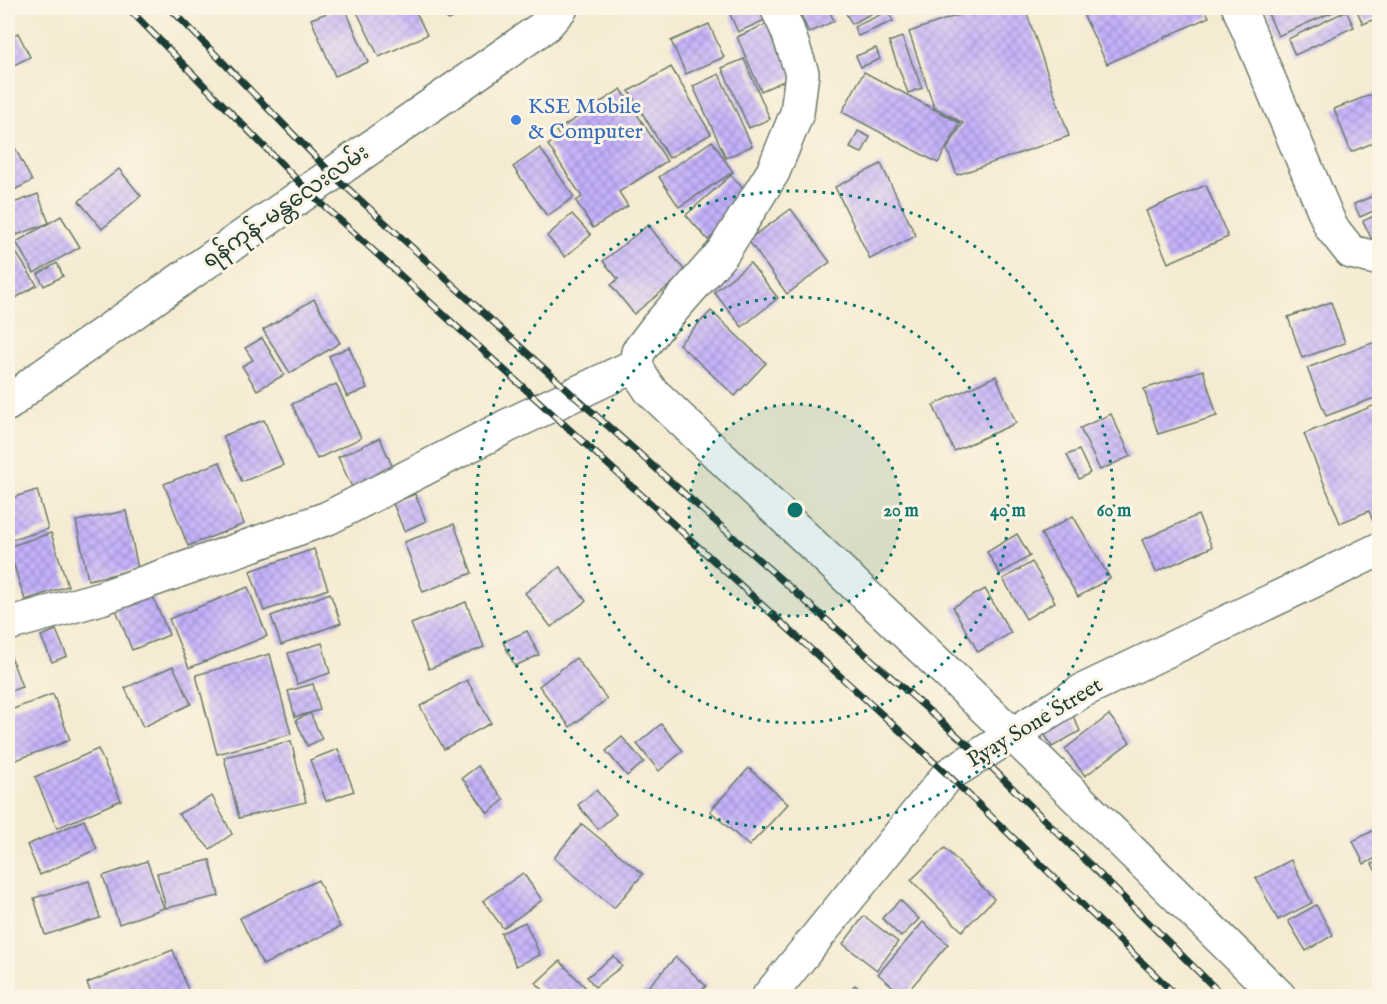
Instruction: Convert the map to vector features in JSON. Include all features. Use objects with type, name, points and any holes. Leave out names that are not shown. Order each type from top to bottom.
[{"type":"street","name":"ရန်ကုန်-မန္တလေးလမ်း","points":[[8,404],[34,382],[546,26],[561,8]]},
{"type":"street","points":[[777,8],[802,73],[797,113],[773,172],[723,252],[638,352],[636,365],[642,378],[650,390],[1012,735],[1279,996]]},
{"type":"street","points":[[1239,8],[1330,227],[1351,252],[1380,260]]},
{"type":"street","points":[[8,624],[101,598],[328,518],[509,425],[636,365]]},
{"type":"street","name":"Pyay Sone Street","points":[[770,996],[948,775],[1082,691],[1380,549]]},
{"type":"building","points":[[345,8],[368,62],[335,76],[311,19]]},
{"type":"building","points":[[355,8],[414,8],[427,35],[379,57]]},
{"type":"building","points":[[442,8],[473,8],[448,20]]},
{"type":"building","points":[[727,8],[768,8],[772,17],[738,32]]},
{"type":"building","points":[[798,8],[828,8],[834,21],[809,33]]},
{"type":"building","points":[[843,8],[881,8],[852,24]]},
{"type":"building","points":[[979,8],[1025,8],[1069,136],[957,175],[947,149],[963,123],[934,107],[909,32]]},
{"type":"building","points":[[1103,8],[1204,8],[1209,17],[1107,64],[1084,16]]},
{"type":"building","points":[[1342,8],[1278,36],[1266,9]]},
{"type":"building","points":[[1380,8],[1380,17],[1363,24],[1356,9]]},
{"type":"building","points":[[888,11],[893,21],[858,36],[854,27]]},
{"type":"building","points":[[1346,11],[1354,27],[1295,55],[1288,39]]},
{"type":"building","points":[[771,22],[795,76],[761,91],[737,37]]},
{"type":"building","points":[[709,24],[724,57],[686,74],[671,41]]},
{"type":"building","points":[[18,33],[30,57],[8,68],[8,38]]},
{"type":"building","points":[[902,37],[922,88],[908,93],[889,42]]},
{"type":"building","points":[[876,48],[880,59],[861,67],[856,56]]},
{"type":"building","points":[[744,59],[770,119],[749,128],[722,68]]},
{"type":"building","points":[[671,67],[711,134],[669,158],[629,91]]},
{"type":"building","points":[[864,72],[960,123],[938,163],[842,112]]},
{"type":"building","points":[[719,74],[752,146],[726,158],[693,86]]},
{"type":"building","points":[[621,89],[667,161],[619,192],[628,206],[593,228],[576,201],[582,197],[548,145],[560,137],[556,131]]},
{"type":"building","points":[[1380,91],[1380,140],[1351,152],[1334,109]]},
{"type":"building","points":[[858,131],[870,137],[862,153],[850,148]]},
{"type":"building","points":[[10,138],[32,181],[8,193],[8,140]]},
{"type":"building","points":[[712,141],[733,172],[679,207],[659,177]]},
{"type":"building","points":[[540,148],[574,197],[547,216],[513,167]]},
{"type":"building","points":[[881,164],[916,236],[870,259],[835,187]]},
{"type":"building","points":[[119,169],[141,196],[102,229],[79,201]]},
{"type":"building","points":[[731,175],[753,200],[708,240],[686,215]]},
{"type":"building","points":[[1206,185],[1228,237],[1168,263],[1146,211]]},
{"type":"building","points":[[1380,193],[1380,208],[1360,217],[1354,204]]},
{"type":"building","points":[[38,194],[49,223],[17,235],[8,205]]},
{"type":"building","points":[[791,209],[830,262],[787,294],[748,240]]},
{"type":"building","points":[[1380,213],[1380,249],[1377,250],[1363,221]]},
{"type":"building","points":[[572,214],[591,235],[565,257],[547,236]]},
{"type":"building","points":[[61,216],[80,247],[34,273],[16,242]]},
{"type":"building","points":[[648,225],[686,272],[634,314],[611,285],[618,279],[603,261]]},
{"type":"building","points":[[8,240],[37,285],[8,303]]},
{"type":"building","points":[[57,263],[63,276],[44,286],[38,274]]},
{"type":"building","points":[[750,263],[778,298],[742,327],[714,292]]},
{"type":"building","points":[[314,299],[340,343],[290,373],[263,330]]},
{"type":"building","points":[[1331,302],[1345,343],[1302,358],[1288,317]]},
{"type":"building","points":[[711,311],[766,363],[735,396],[679,344]]},
{"type":"building","points":[[262,338],[284,375],[257,390],[242,366],[253,360],[245,348]]},
{"type":"building","points":[[1380,340],[1380,396],[1326,416],[1307,368]]},
{"type":"building","points":[[349,347],[367,388],[347,397],[329,356]]},
{"type":"building","points":[[1203,370],[1217,416],[1158,434],[1144,389]]},
{"type":"building","points":[[996,376],[1016,423],[954,451],[933,405]]},
{"type":"building","points":[[336,384],[361,438],[317,459],[292,404]]},
{"type":"building","points":[[1380,403],[1380,518],[1373,521],[1369,511],[1340,523],[1304,434]]},
{"type":"building","points":[[1111,414],[1131,456],[1100,470],[1080,428]]},
{"type":"building","points":[[264,420],[283,465],[242,482],[223,436]]},
{"type":"building","points":[[380,438],[393,468],[352,487],[338,457]]},
{"type":"building","points":[[1079,450],[1090,473],[1079,479],[1067,455]]},
{"type":"building","points":[[220,462],[244,524],[188,546],[164,484]]},
{"type":"building","points":[[37,490],[48,529],[8,541],[8,499]]},
{"type":"building","points":[[415,494],[426,521],[404,531],[393,503]]},
{"type":"building","points":[[126,511],[138,569],[88,580],[76,521]]},
{"type":"building","points":[[1198,515],[1212,547],[1156,572],[1142,540]]},
{"type":"building","points":[[1073,516],[1110,578],[1078,597],[1041,534]]},
{"type":"building","points":[[454,524],[472,573],[423,592],[404,542]]},
{"type":"building","points":[[51,533],[68,586],[25,600],[8,547]]},
{"type":"building","points":[[1017,534],[1030,556],[1000,574],[987,552]]},
{"type":"building","points":[[314,549],[328,589],[264,611],[250,571]]},
{"type":"building","points":[[1032,562],[1055,602],[1026,619],[1003,579]]},
{"type":"building","points":[[560,567],[586,601],[551,627],[525,593]]},
{"type":"building","points":[[248,587],[267,636],[189,668],[169,619]]},
{"type":"building","points":[[985,589],[1011,633],[978,652],[953,607]]},
{"type":"building","points":[[151,592],[169,635],[132,650],[115,607]]},
{"type":"building","points":[[330,593],[341,623],[281,645],[271,616]]},
{"type":"building","points":[[466,602],[484,647],[429,669],[411,624]]},
{"type":"building","points":[[56,630],[67,656],[52,662],[41,636]]},
{"type":"building","points":[[527,631],[539,655],[515,666],[503,642]]},
{"type":"building","points":[[322,643],[330,673],[297,684],[288,653]]},
{"type":"building","points":[[8,649],[22,687],[8,692]]},
{"type":"building","points":[[270,654],[291,734],[217,754],[196,675]]},
{"type":"building","points":[[576,658],[607,699],[570,727],[539,686]]},
{"type":"building","points":[[173,666],[191,704],[143,727],[125,688]]},
{"type":"building","points":[[467,680],[491,723],[444,749],[420,706]]},
{"type":"building","points":[[313,684],[320,710],[295,717],[288,691]]},
{"type":"building","points":[[53,694],[70,740],[8,763],[8,711]]},
{"type":"building","points":[[310,713],[322,739],[307,746],[296,720]]},
{"type":"building","points":[[1109,715],[1130,742],[1085,776],[1065,749]]},
{"type":"building","points":[[1073,716],[1080,731],[1052,747],[1044,733]]},
{"type":"building","points":[[661,724],[683,751],[659,771],[637,744]]},
{"type":"building","points":[[622,737],[644,762],[627,776],[606,751]]},
{"type":"building","points":[[291,741],[306,802],[239,818],[224,757]]},
{"type":"building","points":[[98,749],[121,800],[57,828],[35,777]]},
{"type":"building","points":[[338,749],[354,791],[326,801],[310,760]]},
{"type":"building","points":[[478,766],[504,800],[488,813],[462,778]]},
{"type":"building","points":[[749,768],[788,804],[749,846],[710,811]]},
{"type":"building","points":[[596,790],[616,814],[598,829],[578,805]]},
{"type":"building","points":[[212,796],[232,834],[210,849],[178,814]]},
{"type":"building","points":[[84,820],[97,849],[40,875],[27,845]]},
{"type":"building","points":[[582,824],[643,874],[614,908],[554,858]]},
{"type":"building","points":[[1380,827],[1380,856],[1364,864],[1353,841]]},
{"type":"building","points":[[945,848],[994,899],[962,931],[911,880]]},
{"type":"building","points":[[210,860],[219,896],[166,908],[157,873]]},
{"type":"building","points":[[1291,860],[1312,903],[1278,920],[1256,878]]},
{"type":"building","points":[[147,861],[164,908],[119,924],[103,876]]},
{"type":"building","points":[[1380,861],[1380,879],[1372,864]]},
{"type":"building","points":[[523,873],[542,900],[503,928],[483,901]]},
{"type":"building","points":[[318,880],[340,927],[263,965],[240,918]]},
{"type":"building","points":[[89,881],[100,918],[45,935],[34,898]]},
{"type":"building","points":[[900,900],[919,919],[901,937],[882,918]]},
{"type":"building","points":[[1316,905],[1333,935],[1306,951],[1288,921]]},
{"type":"building","points":[[864,916],[898,942],[877,970],[843,944]]},
{"type":"building","points":[[525,922],[540,955],[516,966],[501,933]]},
{"type":"building","points":[[923,922],[948,944],[904,996],[878,974]]},
{"type":"building","points":[[173,950],[188,990],[171,996],[92,996],[87,983]]},
{"type":"building","points":[[614,956],[622,966],[595,987],[587,977]]},
{"type":"building","points":[[676,957],[706,986],[696,996],[644,996],[641,994]]},
{"type":"building","points":[[560,961],[585,987],[575,996],[549,996],[536,983]]},
{"type":"building","points":[[855,985],[867,996],[845,996]]},
{"type":"railway","points":[[128,8],[309,192],[948,775],[1177,996]]},
{"type":"railway","points":[[170,8],[333,175],[573,395],[979,755],[1223,996]]},
{"type":"place","name":"KSE Mobile & Computer","points":[[516,120]]}]
